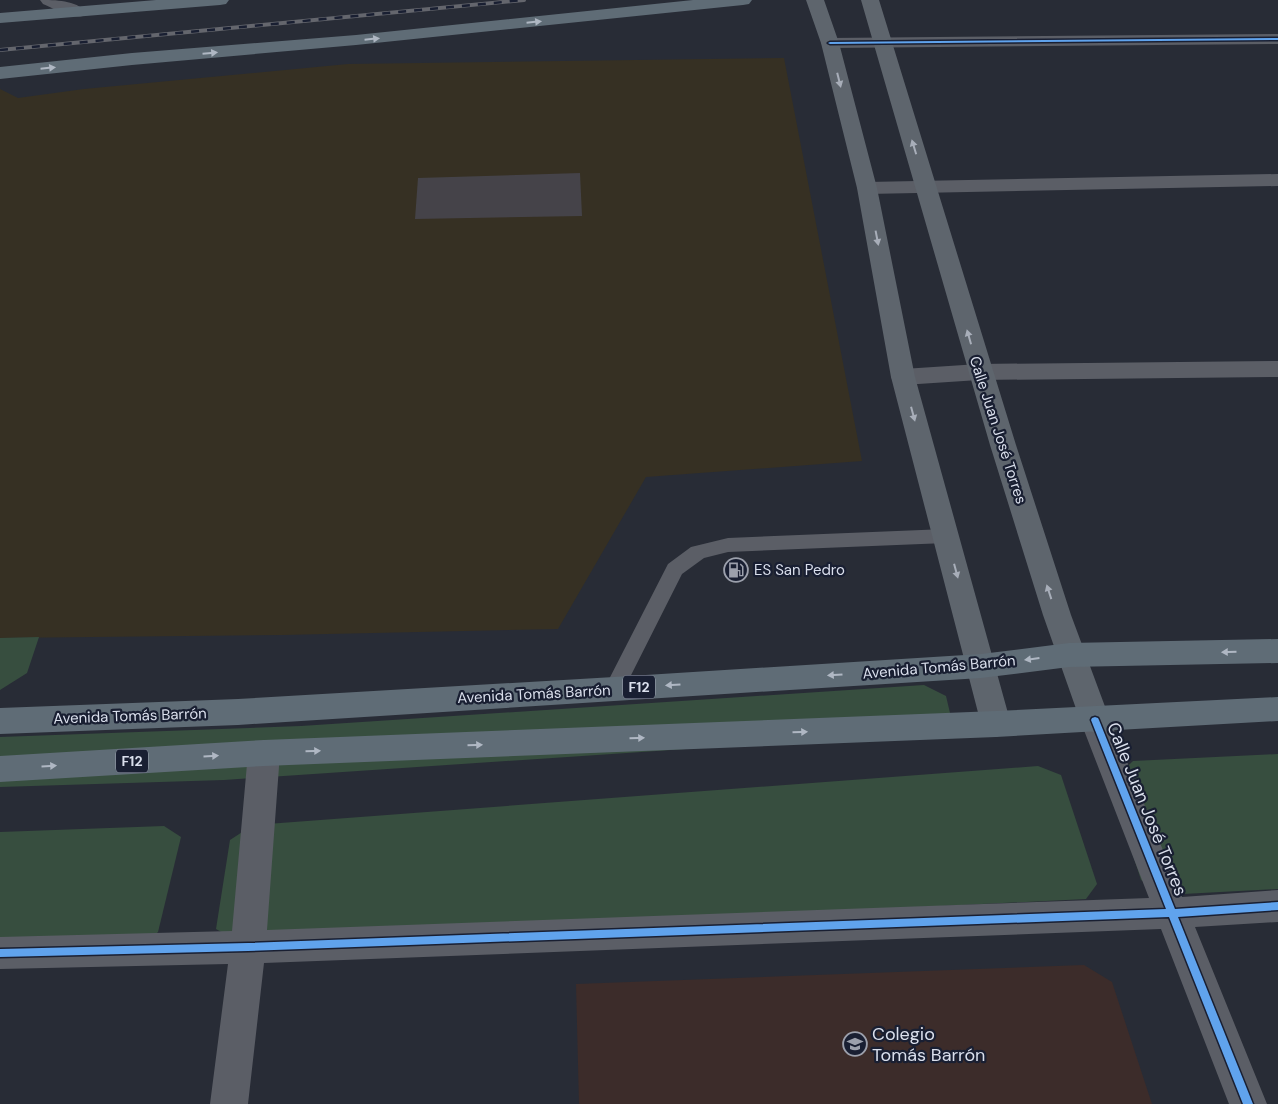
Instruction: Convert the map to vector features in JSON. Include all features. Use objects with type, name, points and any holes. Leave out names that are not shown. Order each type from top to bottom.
[{"type":"main road","points":[[5,15],[77,12],[123,4],[220,0]]},
{"type":"main road","points":[[0,73],[132,59],[356,40],[743,0]]},
{"type":"main road","points":[[815,0],[830,43],[867,188],[903,377],[996,724]]},
{"type":"main road","name":"Calle Juan José Torres","points":[[870,0],[979,372],[1070,654],[1095,720]]},
{"type":"main road","name":"Avenida Tomás Barrón","points":[[0,721],[238,712],[614,689],[981,666],[1070,654],[1278,651]]},
{"type":"main road","name":"F12","points":[[0,769],[264,753],[1095,720],[1278,709]]},
{"type":"street","points":[[50,0],[77,12]]},
{"type":"street","points":[[830,43],[1278,39]]},
{"type":"street","points":[[867,188],[1278,180]]},
{"type":"street","points":[[903,377],[979,372],[1278,369]]},
{"type":"street","name":"Calle Juan José Torres","points":[[1095,720],[1248,1104]]},
{"type":"street","points":[[229,1104],[248,947],[264,753]]},
{"type":"street","points":[[0,953],[248,947],[1172,912],[1278,906]]},
{"type":"lane","points":[[614,689],[675,569],[698,552],[728,545],[946,536]]},
{"type":"shaded area","points":[[784,58],[862,461],[646,477],[558,629],[282,635],[0,638],[0,89],[18,98],[84,89],[348,64]]},
{"type":"shaded area","name":"Colegio Tomás Barrón","points":[[1084,965],[1112,982],[1152,1104],[579,1104],[576,984]]},
{"type":"green space","points":[[39,637],[27,673],[0,690],[0,638]]},
{"type":"green space","points":[[924,685],[946,696],[950,713],[937,732],[224,780],[0,787],[0,737],[301,726]]},
{"type":"green space","points":[[1278,754],[1278,889],[1164,895],[1141,880],[1110,783],[1133,761]]},
{"type":"green space","points":[[1038,766],[1061,775],[1097,884],[1086,899],[236,940],[216,929],[230,840],[253,825]]},
{"type":"green space","points":[[164,826],[181,837],[158,932],[142,947],[0,953],[0,832]]},
{"type":"building","points":[[580,173],[582,216],[415,219],[418,178]]},
{"type":"railway","points":[[0,50],[524,0]]},
{"type":"cycle path","points":[[830,43],[1278,39]]},
{"type":"cycle path","points":[[1095,720],[1248,1104]]},
{"type":"cycle path","points":[[0,953],[248,947],[1172,913],[1278,906]]},
{"type":"place","name":"ES San Pedro","points":[[736,570]]},
{"type":"place","name":"Colegio Tomás Barrón","points":[[855,1044]]}]
